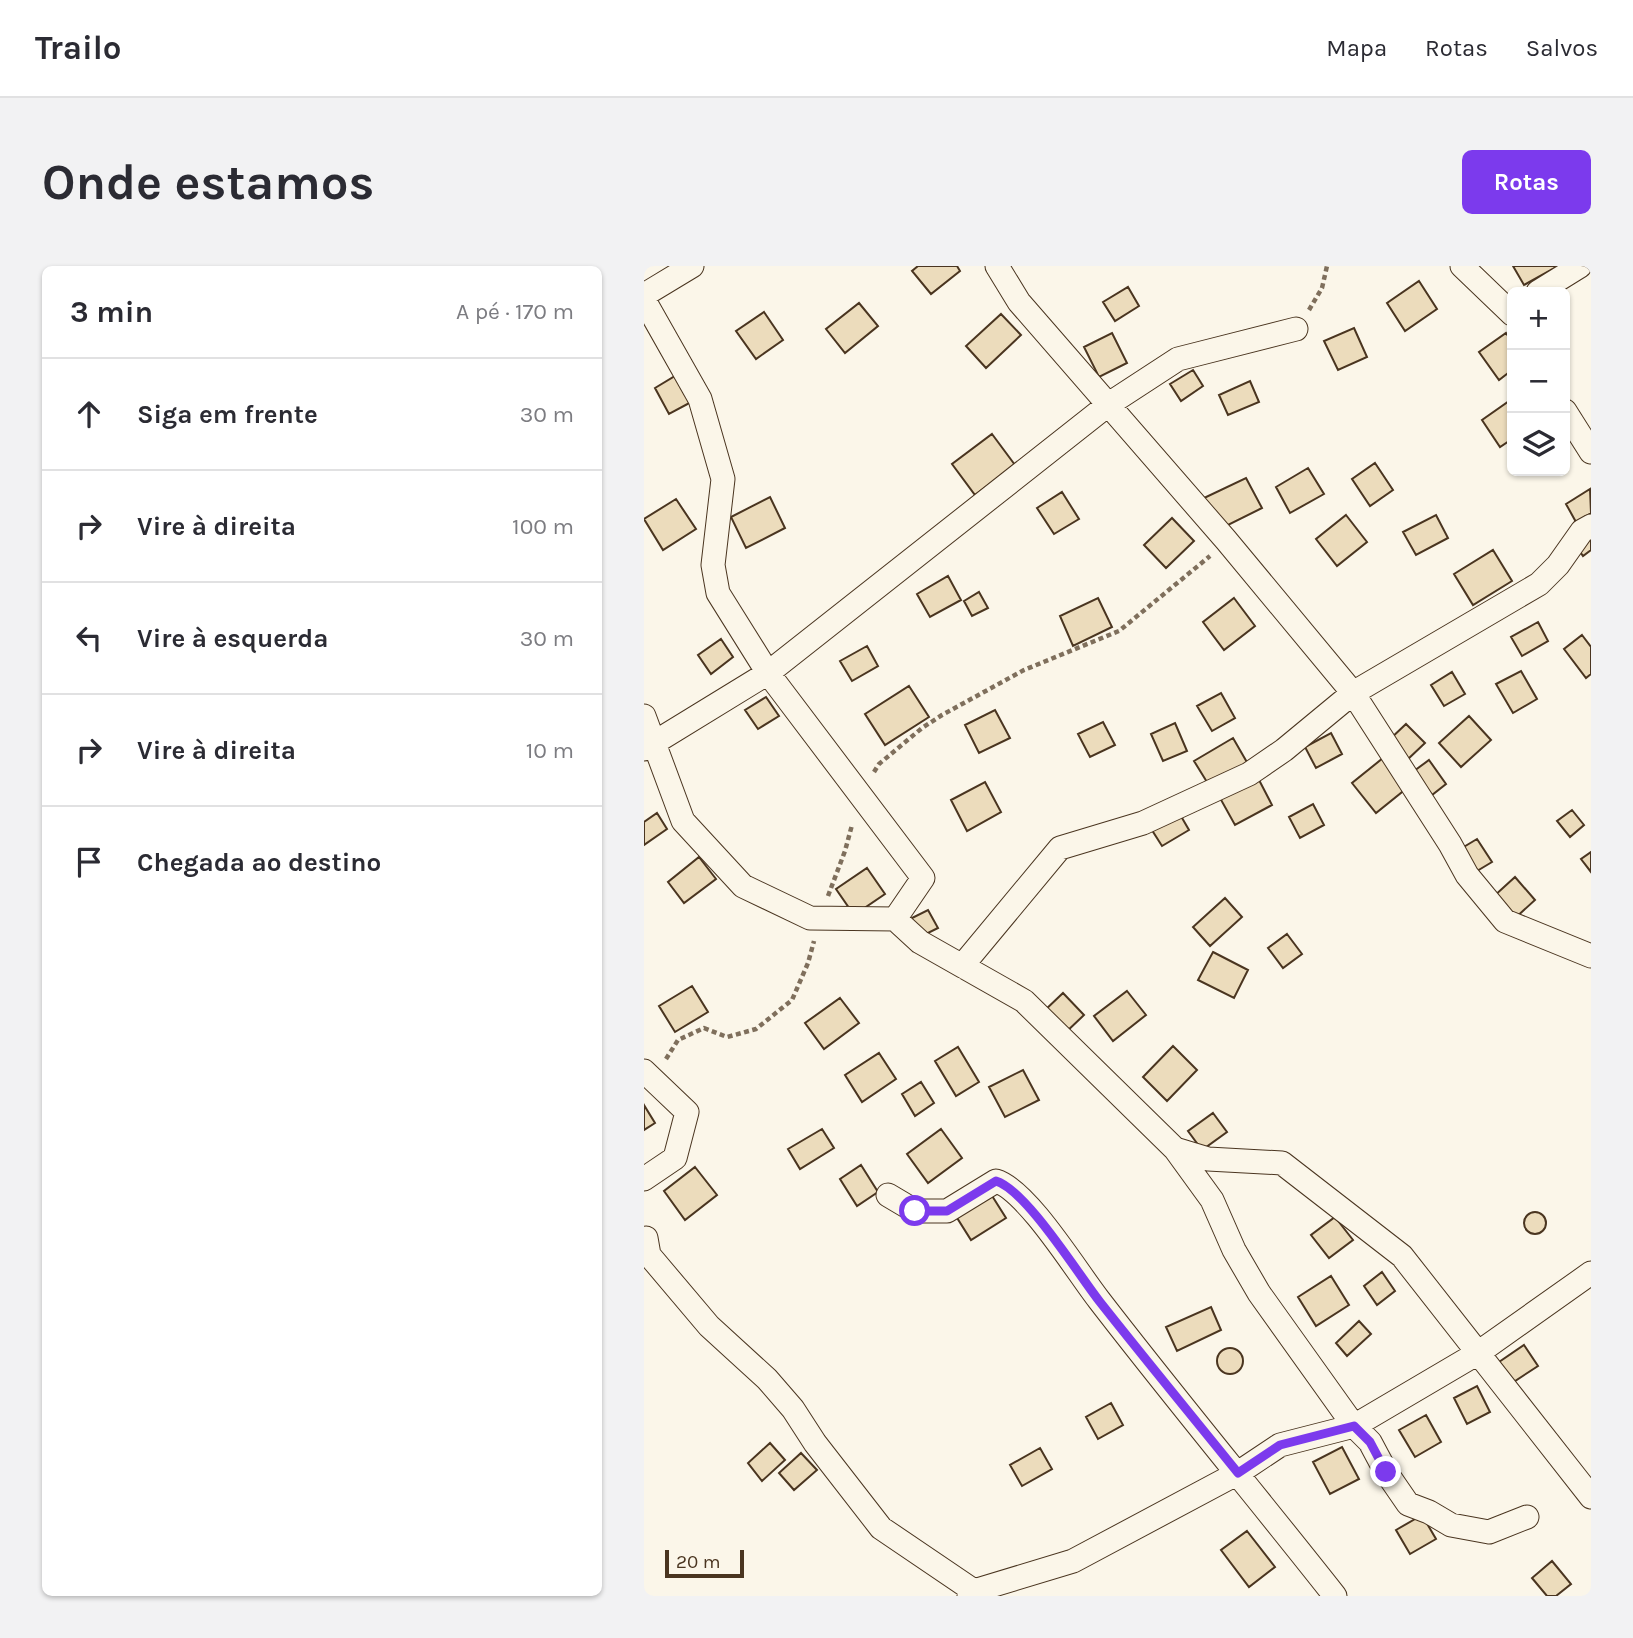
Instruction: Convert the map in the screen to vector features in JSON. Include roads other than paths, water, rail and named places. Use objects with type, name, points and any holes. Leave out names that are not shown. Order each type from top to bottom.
[{"type":"street","points":[[692,266],[644,298],[700,399],[723,479],[713,565],[719,593],[768,673],[923,878],[895,919]]},
{"type":"street","points":[[998,266],[1019,302],[1226,540],[1353,693],[1467,875],[1505,920],[1591,956]]},
{"type":"street","points":[[1462,266],[1507,307]]},
{"type":"street","points":[[1546,287],[1580,266]]},
{"type":"street","points":[[649,746],[768,673],[1109,404],[1178,359],[1301,323]]},
{"type":"street","points":[[1566,413],[1591,452]]},
{"type":"street","points":[[962,966],[1060,848],[1143,823],[1249,774],[1284,750],[1353,693],[1539,584],[1558,565],[1582,531],[1591,526]]},
{"type":"street","points":[[644,716],[649,746],[683,821],[743,886],[810,918],[895,919],[920,942],[1024,1001],[1175,1149],[1212,1200],[1234,1250],[1259,1293],[1354,1426],[1370,1442],[1408,1504],[1451,1525],[1489,1532],[1527,1517]]},
{"type":"street","points":[[644,1179],[675,1158],[687,1112],[649,1075]]},
{"type":"street","points":[[1175,1149],[1208,1159],[1282,1163],[1402,1256],[1591,1497]]},
{"type":"street","points":[[888,1195],[915,1211],[947,1211],[996,1181],[1005,1184],[1040,1220],[1099,1301],[1335,1596]]},
{"type":"street","points":[[646,1238],[649,1255],[709,1326],[759,1371],[793,1409],[814,1443],[881,1528],[972,1594],[1073,1561],[1238,1473],[1280,1445],[1354,1426],[1478,1353],[1591,1273]]}]
